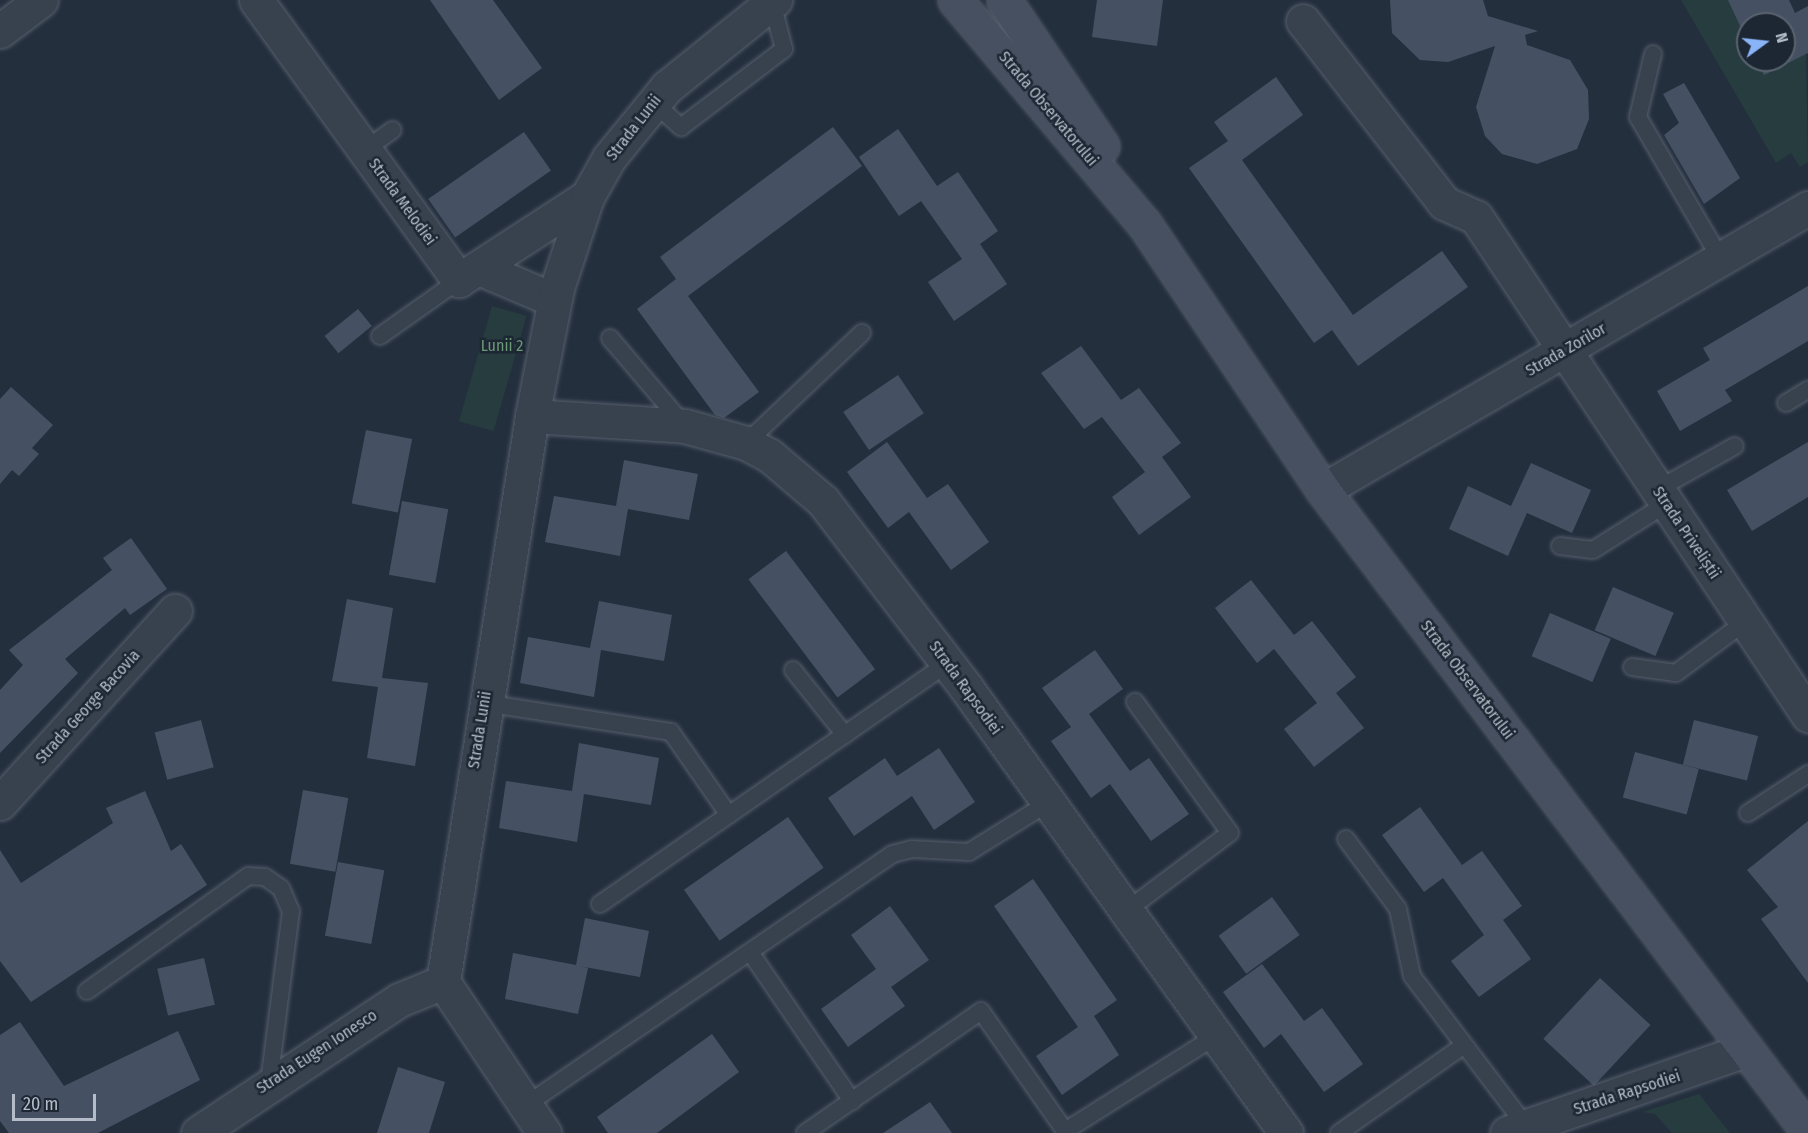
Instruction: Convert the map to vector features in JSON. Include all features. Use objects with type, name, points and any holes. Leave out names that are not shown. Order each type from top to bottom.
[{"type":"main road","name":"Strada Observatorului","points":[[955,0],[1140,219],[1323,490],[1808,1131]]},
{"type":"main road","name":"Strada Observatorului","points":[[1004,0],[1119,172],[1140,219]]},
{"type":"street","points":[[0,31],[41,0]]},
{"type":"street","name":"Strada Melodiei","points":[[256,0],[365,150],[469,274]]},
{"type":"street","name":"Strada Lunii","points":[[443,982],[484,703],[532,416],[554,300],[587,197],[609,158],[653,102],[773,2]]},
{"type":"street","name":"Strada Priveliștii","points":[[1303,21],[1444,203],[1476,217],[1563,351],[1808,715]]},
{"type":"street","points":[[469,274],[587,197]]},
{"type":"street","name":"Strada Zorilor","points":[[1323,490],[1808,208]]},
{"type":"street","points":[[469,274],[554,300]]},
{"type":"street","name":"Strada Rapsodiei","points":[[532,416],[685,426],[746,443],[770,455],[823,501],[948,663],[1287,1133]]},
{"type":"street","name":"Strada George Bacovia","points":[[4,792],[176,611]]},
{"type":"street","points":[[443,982],[543,1133]]},
{"type":"street","name":"Strada Eugen Ionesco","points":[[198,1133],[269,1083],[399,1000],[443,982]]},
{"type":"street","name":"Strada Rapsodiei","points":[[1516,1130],[1746,1050]]},
{"type":"lane","points":[[653,102],[681,127],[784,49],[773,2]]},
{"type":"lane","points":[[1653,54],[1638,117],[1720,258]]},
{"type":"lane","points":[[365,150],[393,130]]},
{"type":"lane","points":[[380,336],[469,274]]},
{"type":"lane","points":[[746,443],[862,333]]},
{"type":"lane","points":[[610,338],[685,426]]},
{"type":"lane","points":[[1786,403],[1808,390]]},
{"type":"lane","points":[[1560,546],[1593,550],[1661,497],[1735,446]]},
{"type":"lane","points":[[1632,667],[1676,674],[1745,622]]},
{"type":"lane","points":[[600,904],[948,663]]},
{"type":"lane","points":[[793,670],[845,735]]},
{"type":"lane","points":[[1126,911],[1230,833],[1135,702]]},
{"type":"lane","points":[[484,703],[671,732],[729,815]]},
{"type":"lane","points":[[1748,813],[1808,774]]},
{"type":"lane","points":[[526,1105],[892,854],[912,849],[969,852],[1048,803]]},
{"type":"lane","points":[[1346,838],[1398,909],[1412,976],[1463,1046],[1516,1130]]},
{"type":"lane","points":[[87,991],[248,876],[265,877],[281,888],[291,911],[269,1083]]},
{"type":"lane","points":[[750,952],[852,1101]]},
{"type":"lane","points":[[805,1133],[981,1011],[1065,1131],[1216,1036]]},
{"type":"lane","points":[[1339,1133],[1463,1046]]},
{"type":"green space","points":[[1681,0],[1730,0],[1736,14],[1736,72],[1763,72],[1764,74],[1796,72],[1796,59],[1806,54],[1808,162],[1800,167],[1791,153],[1776,163]]},
{"type":"green space","name":"Lunii 2","points":[[492,306],[527,316],[494,431],[459,421]]},
{"type":"green space","points":[[1699,1094],[1730,1133],[1672,1133],[1655,1114],[1642,1112]]},
{"type":"building","points":[[430,0],[493,0],[542,68],[499,100]]},
{"type":"building","points":[[1097,0],[1163,0],[1157,46],[1092,37]]},
{"type":"building","points":[[1390,0],[1483,0],[1488,16],[1538,31],[1525,35],[1527,45],[1570,60],[1588,90],[1589,119],[1577,149],[1537,164],[1502,154],[1485,136],[1476,107],[1495,46],[1448,62],[1420,60],[1392,33]]},
{"type":"building","points":[[1728,0],[1789,0],[1795,12],[1736,12],[1736,17]]},
{"type":"building","points":[[1808,6],[1808,53],[1796,59],[1796,12]]},
{"type":"building","points":[[1276,77],[1303,115],[1242,160],[1353,315],[1442,251],[1468,287],[1358,366],[1332,330],[1314,343],[1189,168],[1228,141],[1214,122]]},
{"type":"building","points":[[1684,83],[1740,178],[1704,204],[1664,135],[1679,123],[1663,94]]},
{"type":"building","points":[[833,127],[862,166],[688,296],[759,392],[724,418],[715,415],[637,309],[676,279],[660,257]]},
{"type":"building","points":[[898,129],[937,186],[958,172],[998,231],[980,244],[1007,284],[954,321],[928,282],[962,259],[921,201],[899,216],[859,157]]},
{"type":"building","points":[[524,132],[551,171],[455,238],[428,199]]},
{"type":"building","points":[[1808,286],[1808,341],[1725,390],[1732,401],[1680,431],[1657,391],[1710,360],[1703,348]]},
{"type":"building","points":[[358,309],[372,326],[338,353],[325,336]]},
{"type":"building","points":[[1081,346],[1121,400],[1139,388],[1181,443],[1162,457],[1191,497],[1139,535],[1112,497],[1145,472],[1102,417],[1084,429],[1041,373]]},
{"type":"building","points":[[898,375],[924,413],[869,450],[843,412]]},
{"type":"building","points":[[11,387],[53,425],[32,448],[39,454],[19,476],[12,470],[0,484],[0,399]]},
{"type":"building","points":[[366,430],[412,439],[398,513],[352,504]]},
{"type":"building","points":[[887,442],[927,498],[948,484],[989,542],[951,570],[909,512],[888,528],[847,472]]},
{"type":"building","points":[[1808,442],[1808,497],[1752,531],[1727,490]]},
{"type":"building","points":[[624,460],[698,474],[689,520],[628,509],[620,556],[545,542],[554,496],[616,506]]},
{"type":"building","points":[[1531,463],[1591,490],[1572,533],[1527,513],[1508,556],[1449,529],[1468,486],[1511,506]]},
{"type":"building","points":[[402,501],[448,509],[435,583],[389,575]]},
{"type":"building","points":[[131,538],[167,589],[130,615],[125,608],[65,659],[78,673],[0,753],[0,690],[23,665],[9,650],[112,570],[103,558]]},
{"type":"building","points":[[786,551],[875,669],[838,697],[748,579]]},
{"type":"building","points":[[1251,580],[1294,635],[1312,621],[1356,677],[1336,693],[1364,728],[1314,767],[1284,729],[1317,703],[1274,649],[1257,663],[1215,608]]},
{"type":"building","points":[[1613,587],[1674,613],[1655,656],[1595,630]]},
{"type":"building","points":[[347,599],[393,608],[382,678],[428,683],[415,766],[367,758],[378,687],[332,681]]},
{"type":"building","points":[[599,601],[672,615],[664,661],[601,650],[594,697],[520,683],[528,637],[590,648]]},
{"type":"building","points":[[1550,613],[1611,639],[1592,682],[1532,656]]},
{"type":"building","points":[[1095,650],[1123,689],[1089,714],[1130,771],[1149,758],[1189,814],[1151,841],[1110,784],[1091,798],[1051,741],[1071,727],[1042,688]]},
{"type":"building","points":[[201,720],[214,767],[167,780],[155,732]]},
{"type":"building","points":[[1694,720],[1758,736],[1747,781],[1683,765]]},
{"type":"building","points":[[579,743],[659,758],[651,805],[584,794],[577,842],[499,828],[506,781],[572,791]]},
{"type":"building","points":[[939,748],[975,802],[934,830],[912,796],[854,836],[828,798],[885,758],[897,776]]},
{"type":"building","points":[[1635,752],[1699,769],[1687,814],[1623,797]]},
{"type":"building","points":[[303,790],[348,798],[335,872],[290,864]]},
{"type":"building","points":[[145,791],[171,851],[181,844],[207,885],[31,1002],[0,961],[0,850],[21,883],[113,823],[106,808]]},
{"type":"building","points":[[1420,807],[1462,865],[1482,851],[1522,906],[1503,920],[1531,959],[1479,997],[1451,961],[1484,935],[1443,878],[1424,892],[1382,835]]},
{"type":"building","points":[[788,817],[824,868],[720,941],[684,890]]},
{"type":"building","points":[[1808,821],[1808,983],[1761,919],[1778,907],[1747,870]]},
{"type":"building","points":[[338,862],[384,870],[371,944],[325,936]]},
{"type":"building","points":[[1033,879],[1117,1000],[1094,1016],[1119,1055],[1062,1095],[1036,1056],[1078,1027],[994,906]]},
{"type":"building","points":[[1272,897],[1300,935],[1246,974],[1219,936]]},
{"type":"building","points":[[890,906],[929,960],[891,987],[905,1006],[848,1047],[821,1009],[876,969],[851,935]]},
{"type":"building","points":[[585,918],[649,931],[640,977],[579,966],[588,968],[578,1014],[505,999],[513,953],[576,965]]},
{"type":"building","points":[[204,958],[215,1005],[168,1016],[157,969]]},
{"type":"building","points":[[1262,964],[1304,1021],[1322,1008],[1363,1064],[1324,1092],[1281,1034],[1264,1048],[1223,992]]},
{"type":"building","points":[[1600,978],[1650,1025],[1594,1086],[1543,1039]]},
{"type":"building","points":[[20,1022],[64,1086],[178,1031],[200,1080],[98,1133],[9,1133],[0,1121],[0,1035]]},
{"type":"building","points":[[712,1034],[739,1072],[657,1133],[608,1133],[597,1117]]},
{"type":"building","points":[[398,1067],[445,1082],[429,1133],[377,1133]]},
{"type":"building","points":[[930,1102],[952,1133],[883,1133],[906,1118]]}]
